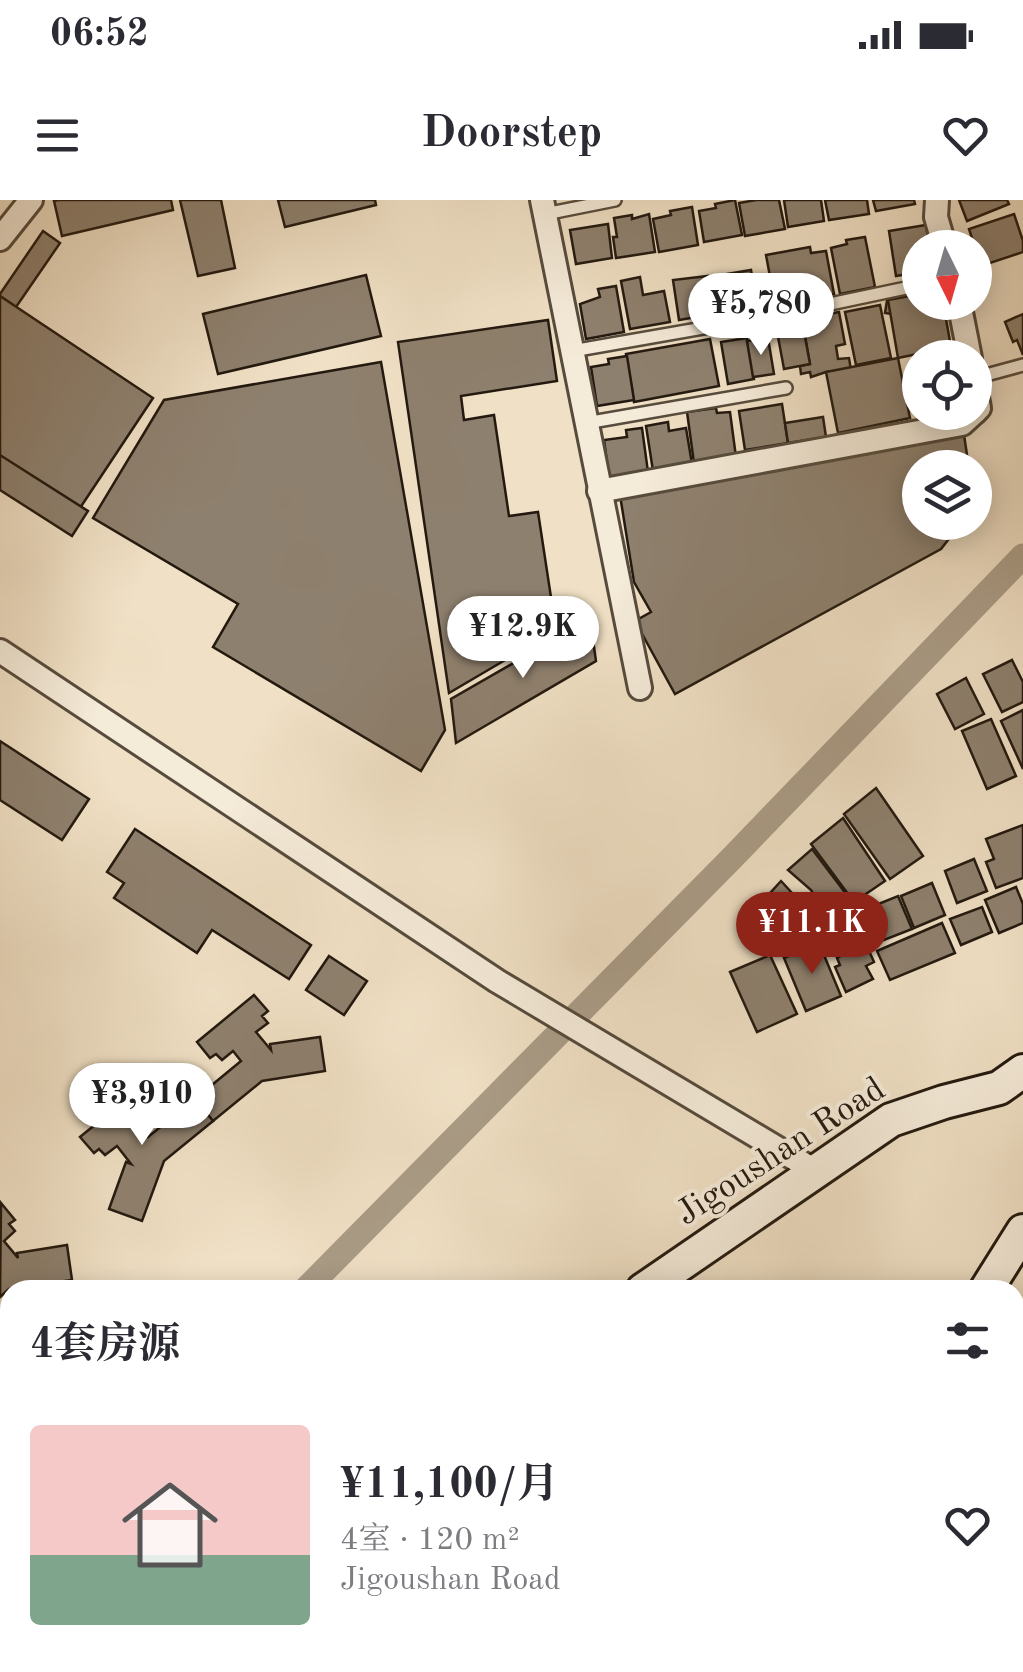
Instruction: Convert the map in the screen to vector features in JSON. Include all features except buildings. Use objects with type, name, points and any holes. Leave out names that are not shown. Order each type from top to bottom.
[{"type":"main road","name":"Jigoushan Road","points":[[659,1280],[891,1120],[999,1088],[1023,1071]]},
{"type":"main road","points":[[992,1280],[1023,1231]]},
{"type":"street","points":[[0,239],[31,200]]},
{"type":"street","points":[[938,200],[936,217],[940,230]]},
{"type":"street","points":[[543,207],[640,688]]},
{"type":"street","points":[[600,490],[929,430]]},
{"type":"street","points":[[0,651],[497,981],[817,1172]]},
{"type":"lane","points":[[543,207],[615,200]]},
{"type":"lane","points":[[572,351],[902,289]]},
{"type":"lane","points":[[992,373],[1023,365]]},
{"type":"lane","points":[[586,423],[786,388]]},
{"type":"waterway","points":[[315,1280],[731,859],[1023,556]]}]
